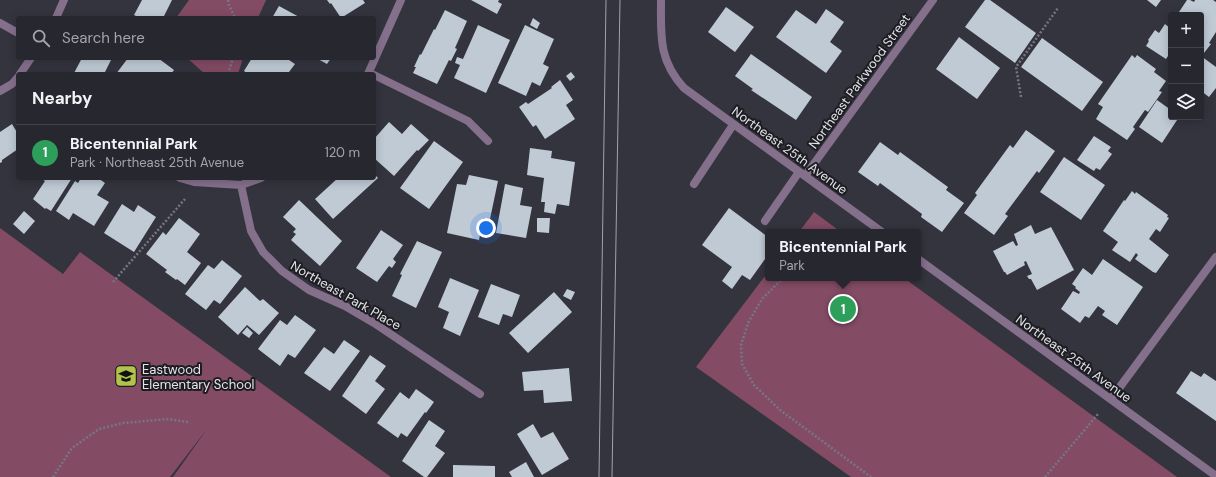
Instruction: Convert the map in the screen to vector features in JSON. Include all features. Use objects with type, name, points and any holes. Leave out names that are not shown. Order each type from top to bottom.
[{"type":"street","points":[[57,16],[64,0]]},
{"type":"street","points":[[372,72],[401,0]]},
{"type":"street","name":"Northeast 25th Avenue","points":[[661,0],[662,48],[667,63],[676,79],[684,88],[878,229]]},
{"type":"street","name":"Northeast Parkwood Street","points":[[765,221],[933,0]]},
{"type":"street","points":[[0,24],[16,32]]},
{"type":"street","points":[[24,72],[30,60]]},
{"type":"street","points":[[376,76],[468,121],[488,141]]},
{"type":"street","points":[[0,91],[12,84],[16,79]]},
{"type":"street","points":[[694,184],[734,124]]},
{"type":"street","points":[[187,180],[194,182],[241,185],[255,180]]},
{"type":"street","name":"Northeast Park Place","points":[[241,185],[251,231],[263,252],[282,271],[309,290],[345,306],[374,323],[480,394]]},
{"type":"street","points":[[1111,399],[1216,256]]},
{"type":"street","name":"Northeast 25th Avenue","points":[[921,260],[1216,476]]},
{"type":"path","points":[[228,0],[234,16]]},
{"type":"path","points":[[1021,97],[1016,67],[1058,8]]},
{"type":"path","points":[[229,72],[232,60]]},
{"type":"path","points":[[113,282],[185,199]]},
{"type":"path","points":[[780,281],[762,299],[748,323],[741,345],[742,364],[754,385],[780,410],[871,477]]},
{"type":"path","points":[[1045,477],[1098,414]]},
{"type":"path","points":[[53,477],[72,448],[99,429],[123,423],[168,419],[188,422]]},
{"type":"shaded area","points":[[189,0],[266,0],[259,16],[177,16]]},
{"type":"shaded area","points":[[189,60],[242,60],[239,72],[203,72]]},
{"type":"shaded area","points":[[814,212],[837,229],[801,229]]},
{"type":"shaded area","name":"Eastwood Elementary School","points":[[0,228],[63,274],[80,252],[391,477],[173,477],[207,429],[170,477],[0,477]]},
{"type":"shaded area","points":[[765,276],[765,281],[908,281],[1177,477],[851,477],[696,367]]},
{"type":"building","points":[[142,0],[172,0],[164,16],[134,15]]},
{"type":"building","points":[[327,0],[363,0],[365,3],[344,16],[340,16],[331,3],[330,4]]},
{"type":"building","points":[[471,0],[499,0],[498,2],[502,4],[497,14]]},
{"type":"building","points":[[985,0],[990,0],[1036,33],[1015,63],[965,27]]},
{"type":"building","points":[[1147,0],[1161,0],[1156,7]]},
{"type":"building","points":[[1187,0],[1194,2],[1195,0],[1213,0],[1216,2],[1216,32],[1209,43],[1211,44],[1204,53],[1204,12],[1179,12]]},
{"type":"building","points":[[279,6],[297,16],[273,16]]},
{"type":"building","points":[[726,7],[754,27],[735,52],[708,32]]},
{"type":"building","points":[[826,9],[844,22],[830,42],[842,51],[826,73],[776,37],[796,10],[816,24]]},
{"type":"building","points":[[445,10],[467,21],[455,48],[457,49],[451,61],[449,60],[437,84],[413,73],[420,54],[421,55]]},
{"type":"building","points":[[533,18],[540,23],[537,29],[530,25]]},
{"type":"building","points":[[1165,24],[1168,26],[1168,56],[1166,59],[1146,46],[1155,30],[1159,33]]},
{"type":"building","points":[[478,25],[510,40],[486,93],[454,78],[460,65],[455,63],[457,57],[463,59]]},
{"type":"building","points":[[525,25],[554,39],[543,64],[549,67],[540,86],[532,82],[526,96],[498,83]]},
{"type":"building","points":[[959,37],[1000,68],[977,99],[936,69]]},
{"type":"building","points":[[1042,38],[1103,82],[1082,111],[1021,67]]},
{"type":"building","points":[[751,54],[812,97],[796,120],[751,90],[753,89],[735,76]]},
{"type":"building","points":[[1132,55],[1135,58],[1137,55],[1156,69],[1154,72],[1166,81],[1159,91],[1162,92],[1148,112],[1145,110],[1133,127],[1135,129],[1127,140],[1096,119],[1103,107],[1098,104]]},
{"type":"building","points":[[1204,58],[1216,67],[1216,88],[1209,97],[1204,93]]},
{"type":"building","points":[[81,60],[111,60],[105,72],[75,72]]},
{"type":"building","points":[[126,60],[161,60],[174,70],[172,72],[118,72]]},
{"type":"building","points":[[251,60],[289,60],[295,64],[289,72],[244,71]]},
{"type":"building","points":[[320,60],[330,60],[327,64]]},
{"type":"building","points":[[571,72],[575,77],[570,81],[566,76]]},
{"type":"building","points":[[560,80],[573,100],[566,105],[575,119],[545,139],[536,125],[533,127],[519,107],[526,102],[528,104],[552,88],[551,87]]},
{"type":"building","points":[[1157,100],[1168,108],[1168,120],[1177,120],[1162,143],[1139,127]]},
{"type":"building","points":[[389,122],[402,134],[411,124],[429,140],[418,151],[417,150],[394,176],[376,160],[376,137]]},
{"type":"building","points":[[12,124],[16,131],[16,150],[0,163],[0,132]]},
{"type":"building","points":[[1026,130],[1055,151],[1039,173],[1037,171],[1005,214],[1008,216],[994,235],[964,213],[977,195],[975,193],[1010,145],[1013,148]]},
{"type":"building","points":[[1094,136],[1111,147],[1108,151],[1112,154],[1100,170],[1096,168],[1094,171],[1077,160]]},
{"type":"building","points":[[434,141],[463,162],[429,209],[400,188]]},
{"type":"building","points":[[880,142],[898,155],[900,152],[948,187],[946,190],[964,203],[942,232],[921,217],[922,214],[880,183],[878,186],[858,172]]},
{"type":"building","points":[[530,148],[552,151],[551,158],[575,162],[569,206],[557,204],[555,214],[544,212],[545,202],[541,202],[544,178],[527,175]]},
{"type":"building","points":[[1064,157],[1105,185],[1081,220],[1040,192]]},
{"type":"building","points":[[469,175],[498,181],[490,219],[483,218],[479,240],[447,233],[457,184],[466,185]]},
{"type":"building","points":[[43,180],[71,180],[51,211],[46,208],[45,209],[33,199],[45,181]]},
{"type":"building","points":[[80,180],[101,180],[105,183],[97,195],[109,202],[94,226],[73,213],[69,220],[56,211],[75,181],[78,183]]},
{"type":"building","points":[[336,180],[376,180],[333,219],[315,199]]},
{"type":"building","points":[[505,184],[523,188],[520,205],[532,207],[526,238],[496,233]]},
{"type":"building","points":[[1132,191],[1135,194],[1136,192],[1168,215],[1167,217],[1169,218],[1160,232],[1156,229],[1149,239],[1169,255],[1156,273],[1135,259],[1138,255],[1136,253],[1130,262],[1112,250],[1118,242],[1103,231]]},
{"type":"building","points":[[299,200],[342,241],[320,266],[291,240],[296,234],[293,232],[296,229],[283,217]]},
{"type":"building","points":[[122,204],[134,212],[138,205],[156,217],[134,252],[104,233]]},
{"type":"building","points":[[729,208],[765,235],[765,259],[750,280],[742,275],[732,289],[722,281],[732,267],[702,245]]},
{"type":"building","points":[[24,211],[35,221],[24,234],[13,224]]},
{"type":"building","points":[[179,218],[200,234],[187,252],[201,263],[185,285],[165,272],[167,270],[146,254],[163,232],[166,235]]},
{"type":"building","points":[[537,218],[550,218],[549,233],[537,232]]},
{"type":"building","points":[[1031,225],[1035,234],[1051,227],[1074,270],[1037,290],[1031,279],[1027,276],[1032,274],[1026,261],[1024,262],[1025,265],[1007,275],[993,251],[1013,241],[1016,246],[1018,245],[1014,234]]},
{"type":"building","points":[[381,230],[403,245],[393,259],[396,262],[392,268],[389,266],[377,282],[356,268]]},
{"type":"building","points":[[417,241],[442,252],[416,308],[392,296],[402,275],[400,274]]},
{"type":"building","points":[[1103,259],[1143,287],[1117,325],[1102,315],[1105,311],[1098,306],[1089,318],[1085,316],[1080,323],[1061,309],[1073,291],[1079,294],[1080,292],[1072,284],[1083,268],[1092,275]]},
{"type":"building","points":[[222,260],[242,276],[220,304],[214,300],[206,310],[185,294],[208,265],[214,269]]},
{"type":"building","points":[[450,278],[479,290],[460,336],[443,328],[449,312],[438,307]]},
{"type":"building","points":[[491,284],[520,295],[512,317],[503,314],[499,325],[478,317]]},
{"type":"building","points":[[245,287],[260,301],[263,299],[279,313],[259,335],[247,325],[238,335],[218,317]]},
{"type":"building","points":[[567,289],[575,292],[571,300],[563,296]]},
{"type":"building","points":[[554,292],[572,312],[528,353],[509,333]]},
{"type":"building","points":[[295,315],[316,330],[295,358],[288,354],[280,366],[258,349],[280,320],[287,325]]},
{"type":"building","points":[[247,327],[253,333],[249,338],[242,333]]},
{"type":"building","points":[[344,340],[360,351],[330,391],[304,373],[324,347],[334,354]]},
{"type":"building","points":[[370,355],[386,366],[375,381],[385,389],[366,414],[342,396]]},
{"type":"building","points":[[569,368],[572,401],[544,403],[543,390],[524,391],[522,372]]},
{"type":"building","points":[[1191,371],[1201,377],[1204,373],[1216,381],[1216,421],[1176,393]]},
{"type":"building","points":[[416,389],[434,402],[407,437],[401,433],[398,438],[377,423],[400,392],[409,399]]},
{"type":"building","points":[[429,420],[445,431],[435,446],[445,453],[427,477],[424,477],[402,461]]},
{"type":"building","points":[[533,424],[541,438],[553,432],[569,459],[542,475],[517,434]]},
{"type":"building","points":[[526,462],[534,477],[512,477],[509,472]]},
{"type":"building","points":[[453,465],[495,466],[495,477],[453,477]]},
{"type":"tram line","points":[[599,477],[606,0]]},
{"type":"tram line","points":[[612,477],[620,0]]},
{"type":"place","name":"Bicentennial Park","points":[[843,309]]},
{"type":"place","name":"Eastwood Elementary School","points":[[126,376]]}]
